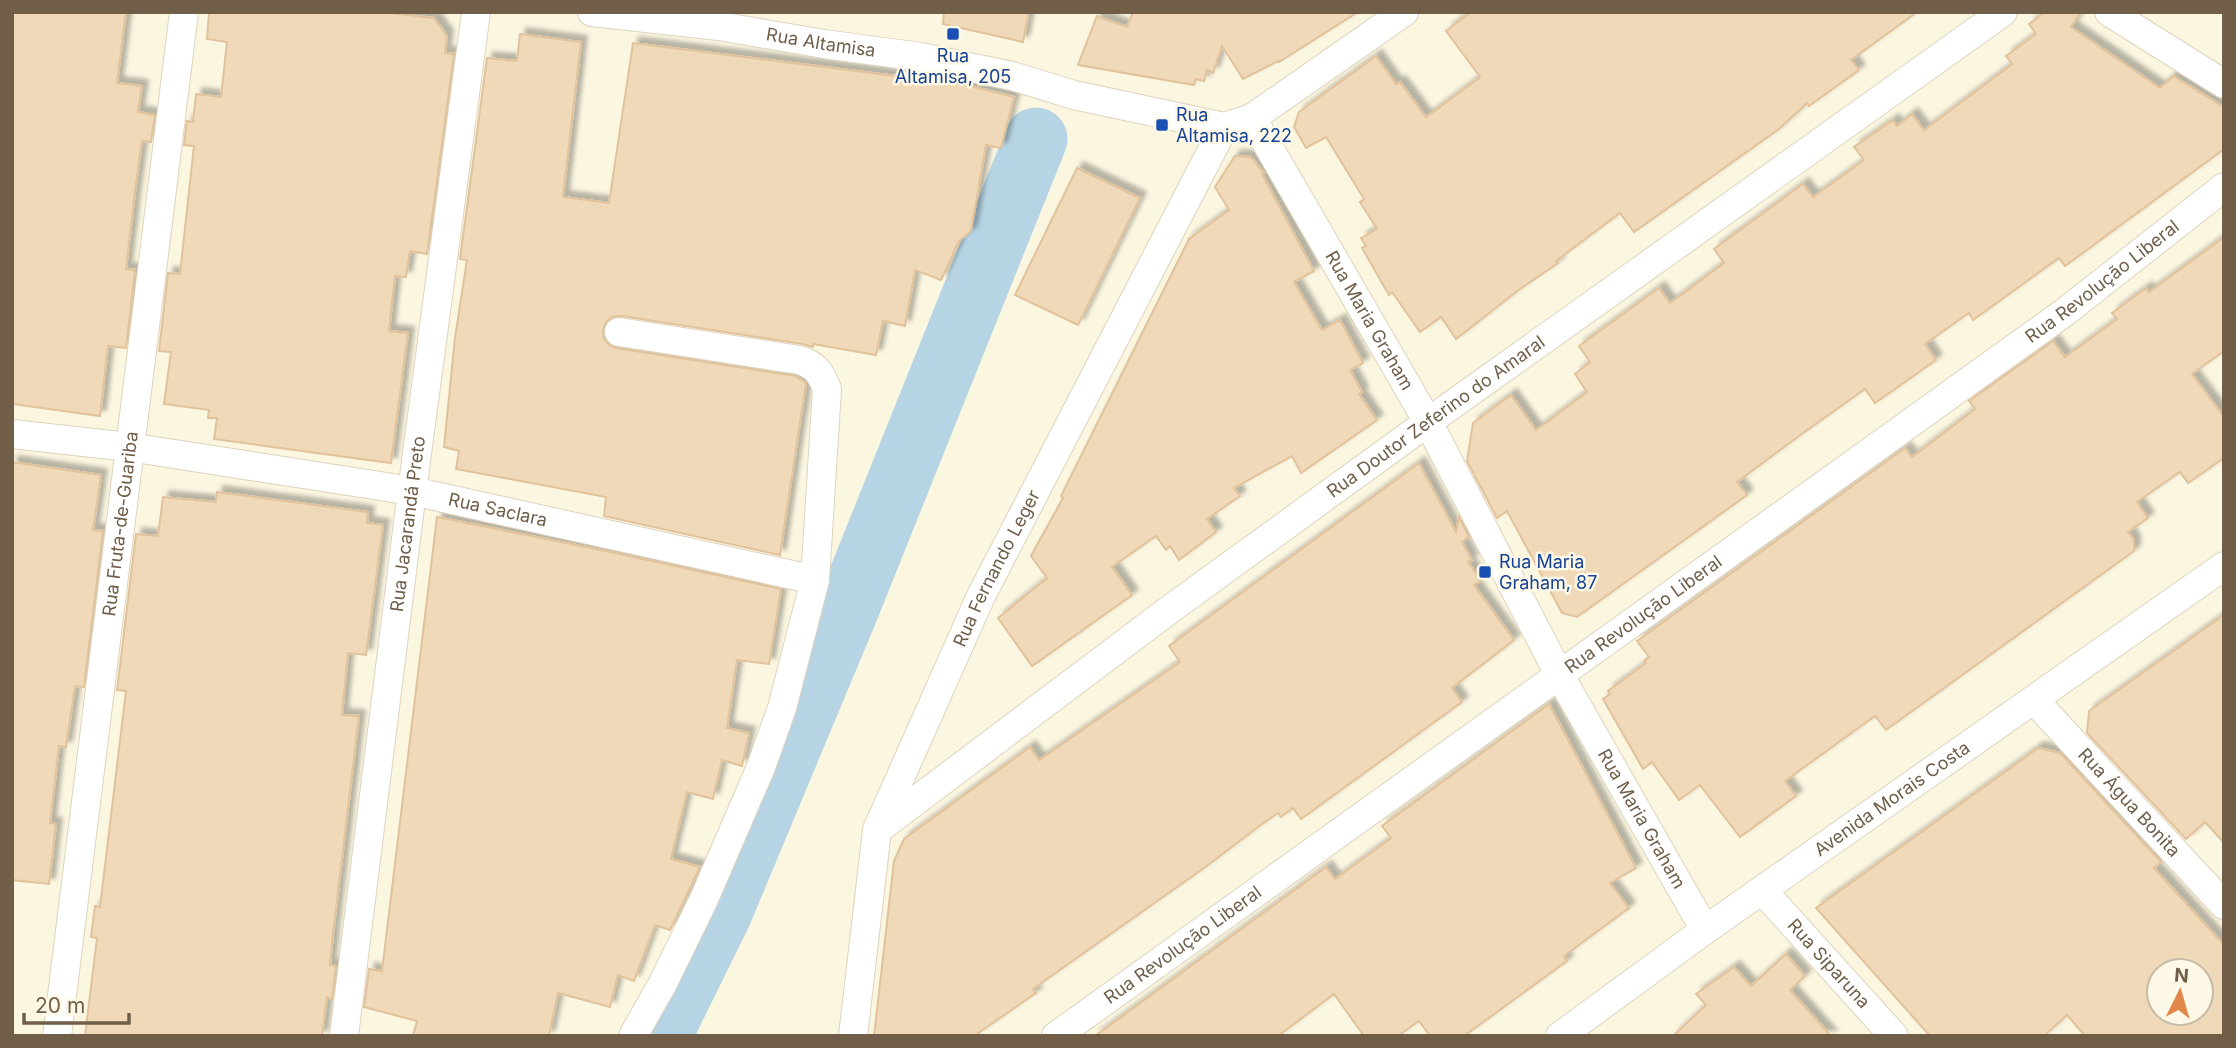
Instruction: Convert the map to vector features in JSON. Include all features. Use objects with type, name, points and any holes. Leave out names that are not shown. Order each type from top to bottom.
[{"type":"street","name":"Rua Fruta-de-Guariba","points":[[57,1036],[184,12]]},
{"type":"street","name":"Rua Jacarandá Preto","points":[[344,1036],[412,491],[476,12]]},
{"type":"street","name":"Rua Altamisa","points":[[592,12],[720,19],[824,44],[921,57],[1012,76],[1074,95],[1224,127],[1252,118]]},
{"type":"street","points":[[1252,118],[1404,12]]},
{"type":"street","name":"Rua Doutor Zeferino do Amaral","points":[[877,830],[1169,610],[2003,12]]},
{"type":"street","points":[[2109,12],[2224,84]]},
{"type":"street","name":"Rua Maria Graham","points":[[1252,118],[1428,422],[1560,676],[1705,930]]},
{"type":"street","name":"Rua Fernando Leger","points":[[853,1036],[877,830],[981,596],[1224,127]]},
{"type":"street","name":"Rua Revolução Liberal","points":[[1056,1036],[2065,312],[2224,187]]},
{"type":"street","points":[[620,332],[799,360],[813,364],[827,389],[815,580],[782,708],[761,767],[704,899],[634,1036]]},
{"type":"street","name":"Rua Saclara","points":[[12,434],[129,447],[412,491],[815,580]]},
{"type":"street","name":"Avenida Morais Costa","points":[[1560,1036],[1705,930],[2224,566]]},
{"type":"street","name":"Rua Água Bonita","points":[[2034,700],[2224,905]]},
{"type":"street","name":"Rua Siparuna","points":[[1763,891],[1894,1036]]},
{"type":"building","points":[[12,12],[126,12],[117,83],[142,86],[138,112],[155,115],[151,142],[142,141],[135,192],[126,269],[135,270],[126,348],[108,346],[100,416],[12,404]]},
{"type":"building","points":[[209,12],[381,12],[434,18],[447,36],[445,53],[454,54],[427,254],[410,251],[406,277],[395,276],[389,331],[408,333],[391,463],[214,439],[217,418],[208,418],[209,410],[164,404],[171,352],[159,351],[168,273],[180,274],[194,146],[184,145],[187,121],[193,122],[196,94],[221,97],[227,42],[207,39]]},
{"type":"building","points":[[944,12],[1029,12],[1023,42],[943,24]]},
{"type":"building","points":[[1133,12],[1358,12],[1279,62],[1243,79],[1222,46],[1213,73],[1207,70],[1204,81],[1196,79],[1194,85],[1078,65],[1097,16],[1127,27]]},
{"type":"building","points":[[1471,12],[1917,12],[1851,60],[1859,70],[1809,106],[1807,103],[1779,129],[1634,232],[1620,213],[1456,339],[1441,317],[1420,332],[1392,292],[1389,295],[1362,248],[1366,246],[1361,238],[1377,229],[1360,202],[1364,199],[1326,137],[1306,148],[1294,127],[1299,112],[1376,56],[1396,84],[1400,82],[1426,117],[1480,77],[1446,31]]},
{"type":"building","points":[[2045,12],[2081,12],[2071,27],[2160,88],[2173,76],[2224,107],[2224,149],[2065,266],[2059,258],[1973,320],[1969,313],[1925,344],[1936,360],[1875,403],[1865,389],[1737,482],[1747,495],[1577,617],[1562,613],[1507,511],[1497,518],[1467,461],[1473,423],[1511,395],[1536,430],[1587,392],[1575,374],[1590,362],[1579,346],[1659,288],[1670,303],[1724,263],[1714,249],[1803,184],[1813,197],[1864,160],[1854,147],[1893,120],[1897,126],[1912,114],[1924,130],[2012,64],[2006,56],[2036,34],[2029,24]]},
{"type":"building","points":[[520,34],[581,42],[563,197],[609,203],[633,43],[970,86],[1014,97],[1001,148],[986,145],[971,231],[959,241],[941,280],[915,270],[905,326],[883,321],[876,355],[622,316],[612,317],[606,322],[604,339],[616,348],[795,376],[806,383],[780,555],[604,516],[606,497],[456,469],[459,451],[444,447],[455,338],[467,260],[460,259],[487,58],[517,61]]},
{"type":"building","points":[[1235,156],[1251,157],[1264,173],[1262,174],[1314,271],[1294,282],[1322,330],[1340,320],[1363,363],[1350,370],[1362,392],[1359,394],[1377,420],[1301,473],[1292,456],[1234,488],[1240,496],[1207,519],[1216,532],[1179,560],[1170,546],[1166,550],[1156,536],[1112,567],[1132,595],[1032,666],[998,618],[1047,578],[1031,556],[1063,498],[1061,496],[1189,239],[1229,210],[1215,187]]},
{"type":"building","points":[[1077,168],[1140,198],[1078,325],[1015,295]]},
{"type":"building","points":[[2224,237],[2224,351],[2192,374],[2224,417],[2224,458],[2188,483],[2180,472],[2137,502],[2148,518],[2128,532],[2134,540],[2134,551],[1886,730],[1875,716],[1785,781],[1796,796],[1740,837],[1700,785],[1679,800],[1652,762],[1643,769],[1603,699],[1610,694],[1608,691],[1646,663],[1644,661],[1649,657],[1637,641],[1905,448],[1912,457],[1975,409],[1969,401],[2053,341],[2065,357],[2117,319],[2112,313],[2146,288],[2149,292]]},
{"type":"building","points":[[12,462],[101,475],[93,530],[103,531],[84,687],[75,686],[66,747],[59,746],[50,823],[56,824],[49,884],[12,880]]},
{"type":"building","points":[[1419,463],[1456,532],[1459,517],[1469,537],[1462,542],[1472,560],[1468,562],[1481,581],[1474,585],[1514,640],[1452,688],[1462,702],[1301,819],[1293,808],[1281,817],[1278,813],[1033,989],[1036,993],[974,1036],[874,1036],[894,861],[904,839],[1030,747],[1039,760],[1180,662],[1169,646]]},
{"type":"building","points":[[217,492],[368,512],[367,523],[383,525],[366,655],[348,653],[342,715],[359,716],[330,965],[336,966],[332,999],[327,997],[322,1036],[85,1036],[97,938],[91,937],[95,906],[100,907],[126,691],[117,690],[136,534],[158,536],[163,497],[216,502]]},
{"type":"building","points":[[437,517],[781,589],[769,664],[737,660],[727,728],[749,733],[742,766],[722,760],[713,799],[687,792],[671,859],[700,867],[670,930],[655,925],[634,981],[618,975],[610,1007],[558,993],[549,1036],[413,1036],[417,1021],[364,1007],[369,969],[382,971]]},
{"type":"building","points":[[2224,615],[2224,843],[2205,822],[2186,839],[2087,733],[2089,711]]},
{"type":"building","points":[[1549,704],[1636,868],[1610,883],[1629,908],[1564,956],[1567,961],[1464,1036],[1430,1036],[1419,1021],[1398,1036],[1364,1036],[1334,994],[1278,1036],[1095,1036],[1326,867],[1335,879],[1391,838],[1382,826]]},
{"type":"building","points":[[2038,748],[2060,753],[2161,862],[2154,868],[2224,945],[2224,1036],[2085,1036],[2067,1015],[2044,1036],[1930,1036],[1816,908]]},
{"type":"building","points":[[1786,954],[1805,976],[1790,990],[1831,1036],[1673,1036],[1706,1005],[1696,994],[1734,967],[1751,986]]},
{"type":"waterway","points":[[660,1036],[721,912],[847,610],[1036,139]]},
{"type":"place","name":"Rua Altamisa, 205","points":[[953,34]]},
{"type":"place","name":"Rua Altamisa, 222","points":[[1162,125]]},
{"type":"place","name":"Rua Maria Graham, 87","points":[[1485,572]]}]
